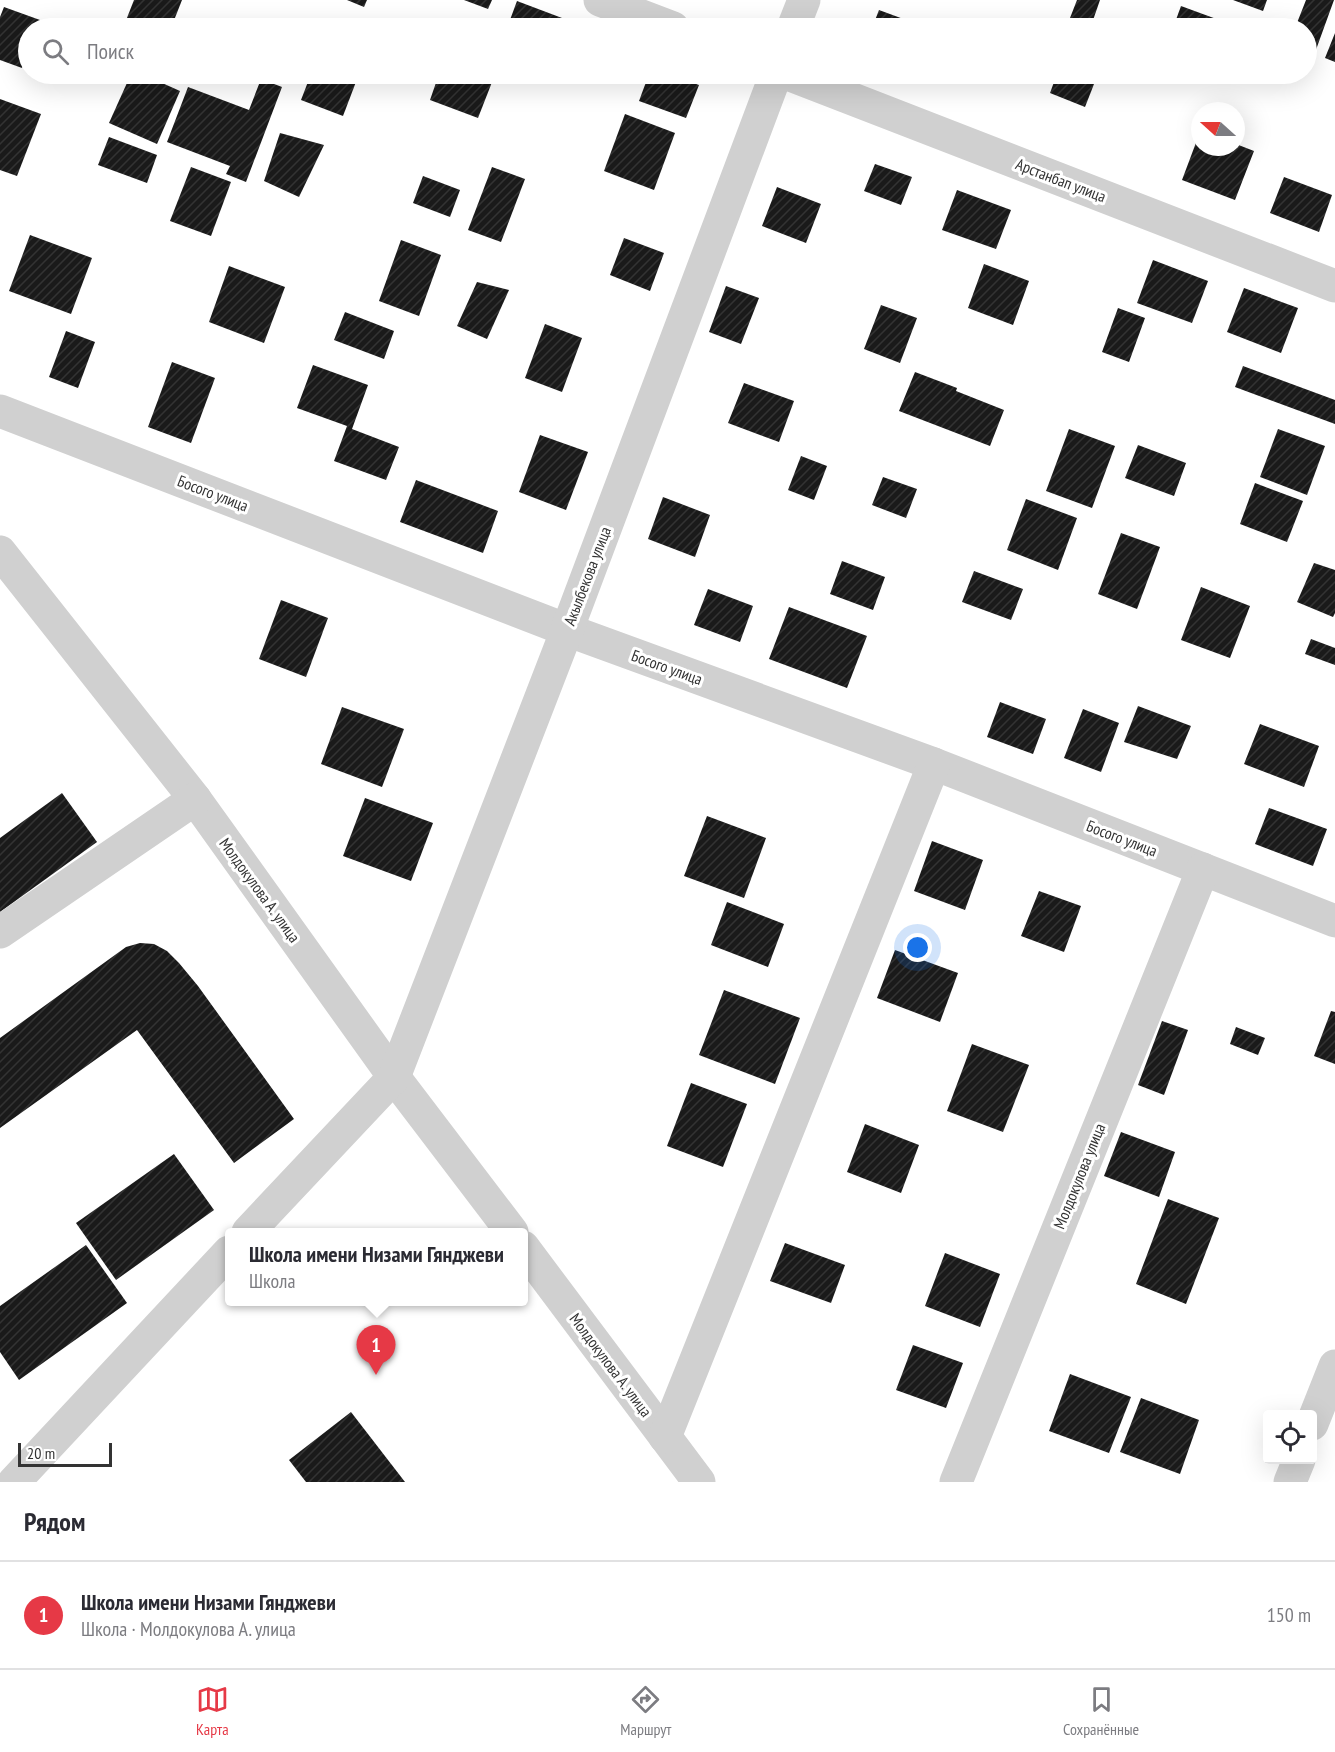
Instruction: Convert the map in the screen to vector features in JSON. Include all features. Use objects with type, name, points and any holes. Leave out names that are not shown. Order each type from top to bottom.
[{"type":"street","points":[[600,0],[647,18]]},
{"type":"street","points":[[798,18],[804,0]]},
{"type":"street","name":"Акылбекова улица","points":[[394,1077],[567,630],[772,84]]},
{"type":"street","name":"Арстанбап улица","points":[[814,84],[1335,286]]},
{"type":"street","name":"Босого улица","points":[[0,411],[567,630],[934,764],[1335,921]]},
{"type":"street","name":"Молдокулова А. улица","points":[[0,552],[195,799],[394,1077],[508,1228]]},
{"type":"street","points":[[665,1437],[934,764]]},
{"type":"street","points":[[0,932],[195,799]]},
{"type":"street","name":"Молдокулова улица","points":[[956,1482],[1203,869]]},
{"type":"street","points":[[253,1228],[394,1077]]},
{"type":"street","name":"Молдокулова А. улица","points":[[528,1254],[699,1482]]},
{"type":"street","points":[[14,1482],[225,1256]]},
{"type":"street","points":[[1317,1411],[1335,1366]]},
{"type":"street","points":[[1290,1482],[1297,1464]]},
{"type":"building","points":[[134,0],[182,0],[175,18],[127,18]]},
{"type":"building","points":[[347,0],[367,0],[364,7]]},
{"type":"building","points":[[464,0],[492,0],[488,9]]},
{"type":"building","points":[[1077,0],[1100,0],[1094,18],[1070,18]]},
{"type":"building","points":[[1233,0],[1267,0],[1263,11]]},
{"type":"building","points":[[1306,0],[1334,0],[1317,47],[1317,18],[1299,18]]},
{"type":"building","points":[[517,1],[562,18],[511,18]]},
{"type":"building","points":[[1181,6],[1214,18],[1177,18]]},
{"type":"building","points":[[4,7],[34,18],[18,18],[18,67],[0,60],[0,17]]},
{"type":"building","points":[[879,10],[901,18],[876,18]]},
{"type":"building","points":[[1335,33],[1335,62],[1325,58]]},
{"type":"building","points":[[127,84],[164,84],[180,91],[157,144],[109,123]]},
{"type":"building","points":[[259,84],[274,84],[282,87],[246,182],[226,174],[230,166],[167,142],[188,87],[249,110]]},
{"type":"building","points":[[307,84],[355,84],[343,116],[301,100]]},
{"type":"building","points":[[436,84],[491,84],[478,118],[430,100]]},
{"type":"building","points":[[645,84],[699,85],[686,118],[639,101]]},
{"type":"building","points":[[1053,84],[1094,84],[1085,107],[1050,93]]},
{"type":"building","points":[[0,99],[41,114],[17,176],[0,170]]},
{"type":"building","points":[[625,114],[675,133],[654,190],[604,171]]},
{"type":"building","points":[[280,133],[324,145],[299,197],[264,181]]},
{"type":"building","points":[[109,137],[157,155],[147,183],[98,165]]},
{"type":"building","points":[[1245,148],[1254,151],[1235,200],[1182,180],[1191,156],[1245,156]]},
{"type":"building","points":[[875,164],[912,177],[901,205],[864,191]]},
{"type":"building","points":[[191,167],[231,182],[211,236],[170,221]]},
{"type":"building","points":[[492,167],[525,179],[501,242],[468,230]]},
{"type":"building","points":[[423,176],[460,190],[450,217],[413,203]]},
{"type":"building","points":[[1284,177],[1332,195],[1319,232],[1270,213]]},
{"type":"building","points":[[777,187],[821,204],[806,243],[762,226]]},
{"type":"building","points":[[957,190],[1011,210],[996,249],[942,230]]},
{"type":"building","points":[[30,235],[92,258],[71,314],[9,291]]},
{"type":"building","points":[[624,238],[664,253],[650,291],[610,275]]},
{"type":"building","points":[[401,240],[441,255],[419,316],[379,301]]},
{"type":"building","points":[[1153,260],[1208,281],[1192,323],[1137,303]]},
{"type":"building","points":[[984,264],[1029,281],[1013,325],[968,308]]},
{"type":"building","points":[[229,266],[285,287],[264,343],[209,322]]},
{"type":"building","points":[[477,282],[509,290],[487,339],[457,326]]},
{"type":"building","points":[[726,286],[759,298],[741,344],[709,332]]},
{"type":"building","points":[[1244,288],[1298,308],[1281,353],[1227,332]]},
{"type":"building","points":[[881,305],[917,318],[900,363],[864,349]]},
{"type":"building","points":[[1118,308],[1145,318],[1129,362],[1102,352]]},
{"type":"building","points":[[345,312],[394,331],[384,359],[334,340]]},
{"type":"building","points":[[545,324],[582,338],[562,392],[525,378]]},
{"type":"building","points":[[66,331],[95,342],[78,388],[49,377]]},
{"type":"building","points":[[172,362],[215,378],[191,443],[148,427]]},
{"type":"building","points":[[313,365],[368,385],[352,429],[399,447],[386,480],[334,461],[347,426],[297,408]]},
{"type":"building","points":[[1243,366],[1335,400],[1335,424],[1235,387]]},
{"type":"building","points":[[915,372],[1004,410],[990,446],[899,411]]},
{"type":"building","points":[[744,383],[794,401],[779,442],[728,423]]},
{"type":"building","points":[[1069,429],[1115,446],[1092,508],[1046,491]]},
{"type":"building","points":[[1278,429],[1325,446],[1307,495],[1260,477]]},
{"type":"building","points":[[540,435],[588,452],[566,510],[519,492]]},
{"type":"building","points":[[1138,445],[1186,463],[1174,496],[1125,478]]},
{"type":"building","points":[[801,456],[827,466],[814,500],[788,490]]},
{"type":"building","points":[[883,477],[917,489],[906,518],[872,505]]},
{"type":"building","points":[[416,480],[498,511],[483,553],[400,522]]},
{"type":"building","points":[[1255,483],[1303,501],[1287,542],[1240,524]]},
{"type":"building","points":[[663,497],[710,515],[695,557],[648,539]]},
{"type":"building","points":[[1026,499],[1077,518],[1058,570],[1007,550]]},
{"type":"building","points":[[1121,533],[1160,547],[1137,609],[1098,594]]},
{"type":"building","points":[[842,561],[885,577],[873,610],[830,594]]},
{"type":"building","points":[[1314,563],[1335,570],[1335,613],[1333,617],[1297,602]]},
{"type":"building","points":[[974,571],[1023,589],[1011,620],[962,602]]},
{"type":"building","points":[[1201,587],[1250,606],[1230,658],[1181,640]]},
{"type":"building","points":[[708,589],[753,606],[740,642],[694,625]]},
{"type":"building","points":[[281,600],[328,618],[306,677],[259,659]]},
{"type":"building","points":[[789,607],[867,636],[847,688],[769,659]]},
{"type":"building","points":[[1311,639],[1335,648],[1335,665],[1305,654]]},
{"type":"building","points":[[1000,702],[1046,719],[1033,754],[987,737]]},
{"type":"building","points":[[1138,706],[1191,726],[1177,759],[1124,742]]},
{"type":"building","points":[[342,707],[404,729],[382,787],[321,764]]},
{"type":"building","points":[[1083,709],[1119,723],[1101,772],[1064,758]]},
{"type":"building","points":[[1260,724],[1319,746],[1304,787],[1244,764]]},
{"type":"building","points":[[62,793],[97,842],[0,912],[0,838]]},
{"type":"building","points":[[365,798],[433,823],[411,881],[343,856]]},
{"type":"building","points":[[1269,808],[1327,829],[1313,866],[1255,844]]},
{"type":"building","points":[[707,816],[766,838],[744,898],[684,876]]},
{"type":"building","points":[[932,841],[983,860],[965,910],[914,891]]},
{"type":"building","points":[[1039,891],[1081,906],[1064,952],[1021,936]]},
{"type":"building","points":[[727,902],[784,924],[768,967],[711,945]]},
{"type":"building","points":[[140,943],[154,944],[167,951],[179,963],[294,1119],[234,1163],[137,1030],[0,1128],[0,1038],[126,947]]},
{"type":"building","points":[[895,950],[958,973],[940,1022],[877,998]]},
{"type":"building","points":[[724,990],[800,1018],[775,1084],[699,1055]]},
{"type":"building","points":[[1331,1011],[1335,1012],[1335,1064],[1314,1056]]},
{"type":"building","points":[[1162,1021],[1188,1030],[1164,1095],[1138,1085]]},
{"type":"building","points":[[1236,1027],[1265,1038],[1258,1055],[1230,1044]]},
{"type":"building","points":[[972,1044],[1029,1065],[1003,1132],[947,1111]]},
{"type":"building","points":[[691,1083],[747,1104],[723,1167],[667,1146]]},
{"type":"building","points":[[865,1124],[919,1145],[901,1193],[847,1172]]},
{"type":"building","points":[[1121,1132],[1175,1152],[1159,1197],[1104,1176]]},
{"type":"building","points":[[174,1154],[214,1210],[116,1280],[76,1223]]},
{"type":"building","points":[[1168,1199],[1219,1218],[1186,1304],[1136,1284]]},
{"type":"building","points":[[785,1243],[845,1265],[831,1303],[770,1281]]},
{"type":"building","points":[[86,1245],[127,1303],[19,1380],[0,1352],[0,1306]]},
{"type":"building","points":[[945,1253],[1000,1274],[980,1327],[925,1306]]},
{"type":"building","points":[[913,1345],[963,1363],[946,1408],[896,1390]]},
{"type":"building","points":[[1070,1374],[1131,1397],[1109,1453],[1049,1431]]},
{"type":"building","points":[[1141,1398],[1199,1420],[1180,1474],[1120,1452]]},
{"type":"building","points":[[351,1412],[405,1482],[306,1482],[289,1460]]},
{"type":"place","name":"Школа имени Низами Гянджеви","points":[[376,1375]]}]
